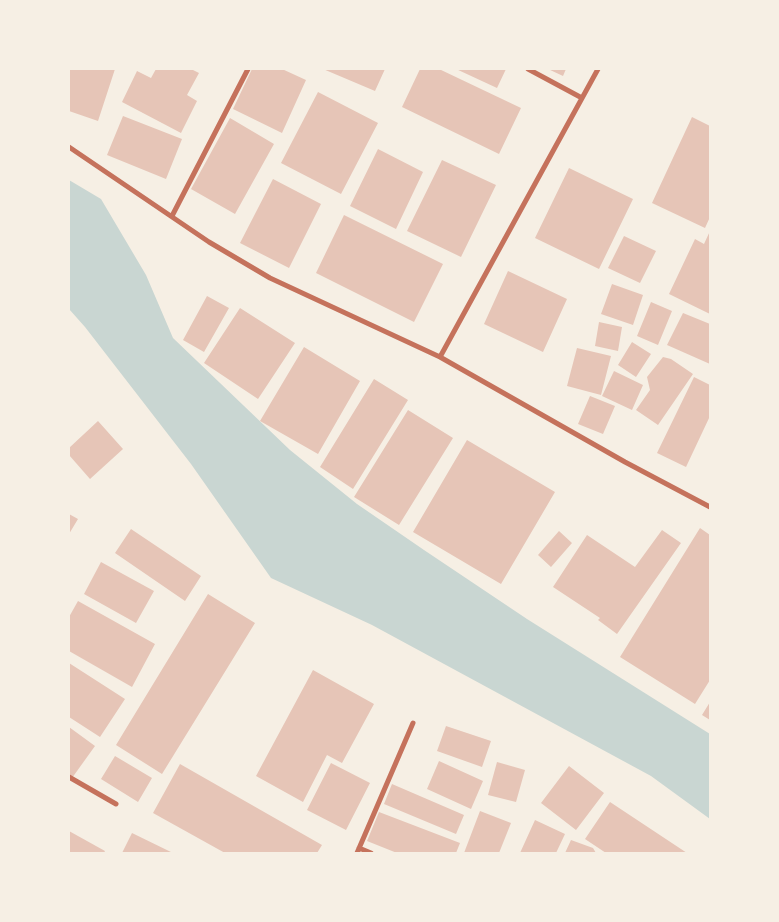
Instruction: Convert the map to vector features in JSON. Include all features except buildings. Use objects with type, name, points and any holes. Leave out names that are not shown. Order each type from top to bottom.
[{"type":"street","points":[[172,216],[248,69]]},
{"type":"street","points":[[528,69],[582,98]]},
{"type":"street","points":[[440,357],[598,69]]},
{"type":"street","points":[[69,147],[209,242],[270,278],[440,357],[625,462],[710,507]]},
{"type":"street","points":[[371,853],[358,851],[412,723]]},
{"type":"street","points":[[69,777],[116,804]]},
{"type":"shaded area","points":[[69,180],[101,199],[146,275],[173,338],[290,450],[357,504],[424,550],[527,619],[710,734],[710,819],[651,776],[372,625],[271,578],[191,464],[69,309]]}]
